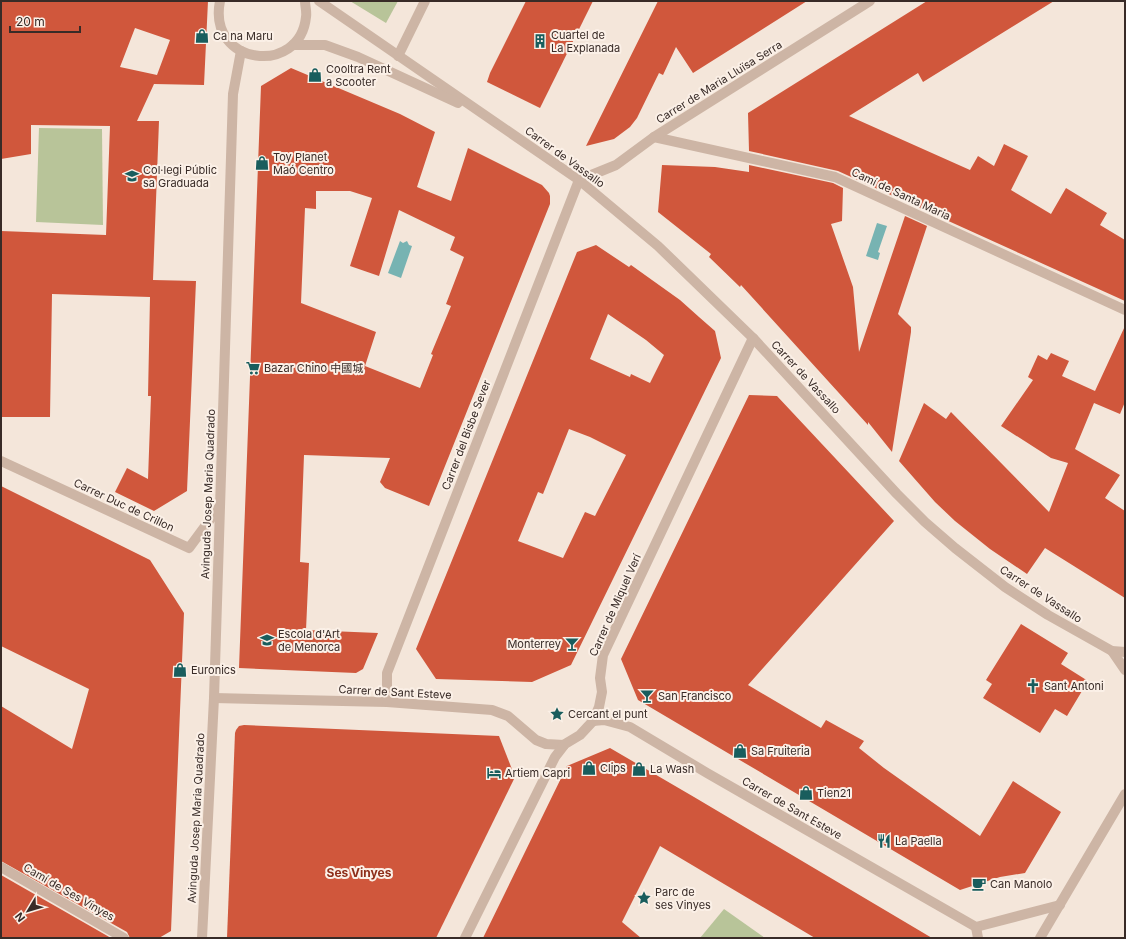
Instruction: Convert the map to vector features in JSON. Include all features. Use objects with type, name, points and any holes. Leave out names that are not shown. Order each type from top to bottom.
[{"type":"street","points":[[220,1],[218,12],[220,27],[228,41],[241,51],[254,56],[268,57],[281,52],[292,45],[302,32],[306,16],[305,1]]},
{"type":"street","name":"Carrer de Vassallo","points":[[319,1],[579,180],[658,246],[753,338],[897,494],[925,522],[955,548],[1011,591],[1048,615],[1112,651]]},
{"type":"street","points":[[398,56],[425,1]]},
{"type":"street","name":"Carrer de Maria Lluïsa Serra","points":[[579,180],[616,165],[654,137],[870,1]]},
{"type":"street","name":"Carrer de Vassallo","points":[[292,45],[326,45],[358,57],[484,115]]},
{"type":"street","name":"Avinguda Josep Maria Quadrado","points":[[202,938],[214,698],[233,94],[241,51]]},
{"type":"street","name":"Camí de Santa Maria","points":[[654,137],[835,177],[1125,310]]},
{"type":"street","name":"Carrer del Bisbe Sever","points":[[387,702],[386,673],[579,180]]},
{"type":"street","name":"Carrer de Miquel Verí","points":[[465,938],[555,757],[564,745],[580,735],[593,721],[599,707],[602,692],[600,678],[603,655],[753,338]]},
{"type":"street","name":"Carrer Duc de Crillon","points":[[1,461],[190,548],[220,506]]},
{"type":"street","points":[[1112,651],[1125,652]]},
{"type":"street","points":[[1112,651],[1125,670]]},
{"type":"street","name":"Carrer de Sant Esteve","points":[[214,698],[387,702],[492,710],[508,716],[536,740],[546,744],[564,745]]},
{"type":"street","name":"Carrer de Sant Esteve","points":[[593,721],[604,720],[630,727],[707,773],[976,927]]},
{"type":"street","points":[[1040,938],[1125,794]]},
{"type":"street","name":"Camí de Ses Vinyes","points":[[1,866],[124,938]]},
{"type":"street","points":[[978,938],[976,927],[1060,905]]},
{"type":"green space","points":[[350,1],[398,1],[386,23]]},
{"type":"green space","points":[[39,128],[102,129],[103,225],[36,222]]},
{"type":"green space","points":[[724,909],[765,938],[700,938]]},
{"type":"water","points":[[877,223],[887,226],[878,252],[880,253],[878,260],[866,256]]},
{"type":"water","points":[[400,241],[403,243],[407,241],[409,245],[412,246],[401,278],[388,273]]},
{"type":"building","points":[[1,1],[208,1],[204,85],[154,84],[137,121],[159,121],[153,280],[196,281],[187,491],[154,511],[115,492],[127,468],[148,479],[151,396],[148,396],[150,297],[52,294],[50,417],[1,417],[1,231],[106,235],[110,126],[31,125],[31,154],[1,159]],"holes":[[[135,28],[170,40],[157,75],[120,67]]]},
{"type":"building","name":"Cuartel de La Explanada","points":[[526,1],[593,1],[540,108],[487,82],[490,73]]},
{"type":"building","points":[[658,1],[807,1],[693,73],[676,47],[663,75],[659,73],[637,118],[630,127],[614,139],[586,146]]},
{"type":"building","points":[[927,1],[1054,1],[923,82],[918,73],[849,116],[970,170],[978,156],[994,166],[1004,144],[1028,156],[1011,190],[1051,214],[1066,188],[1107,213],[1100,225],[1125,240],[1125,301],[838,171],[749,151],[748,113]]},
{"type":"building","points":[[291,68],[400,114],[435,132],[417,187],[451,201],[468,148],[542,185],[550,196],[550,204],[429,506],[385,488],[380,482],[390,458],[304,455],[300,562],[309,563],[306,630],[378,633],[363,669],[356,673],[239,668],[261,86]],"holes":[[[316,191],[350,191],[372,198],[350,266],[379,276],[399,210],[455,237],[450,250],[464,257],[446,304],[451,306],[431,354],[433,355],[420,388],[365,366],[376,332],[301,303],[305,208],[316,209]]]},
{"type":"building","points":[[662,165],[715,167],[749,172],[749,165],[833,183],[843,188],[842,221],[831,224],[853,287],[859,352],[905,216],[927,226],[898,314],[911,327],[911,332],[892,452],[868,422],[868,425],[741,285],[740,287],[709,257],[711,254],[658,212]]},
{"type":"building","points":[[596,245],[629,267],[631,265],[680,300],[715,331],[721,358],[571,665],[532,682],[436,679],[416,649],[577,252]],"holes":[[[608,314],[646,340],[664,355],[650,383],[631,374],[630,377],[590,359]],[[569,429],[590,437],[626,455],[595,516],[585,512],[563,558],[518,541],[538,492],[543,494]]]},
{"type":"building","points":[[1125,326],[1125,402],[1120,414],[1094,403],[1075,449],[1120,475],[1105,498],[1125,511],[1125,598],[1045,548],[1027,574],[990,549],[955,521],[935,502],[899,461],[924,403],[946,419],[951,412],[1049,512],[1068,463],[1051,458],[1001,426],[1033,380],[1028,377],[1038,355],[1047,360],[1051,353],[1069,361],[1062,376],[1095,391]]},
{"type":"building","points":[[749,395],[777,396],[894,521],[748,685],[821,728],[826,720],[864,741],[859,748],[884,768],[980,836],[1013,781],[1061,812],[1025,873],[1000,877],[960,890],[638,700],[621,659]]},
{"type":"building","points":[[1,486],[150,560],[184,613],[171,931],[159,938],[130,938],[127,932],[1,861],[1,706],[72,749],[89,689],[1,646]]},
{"type":"building","points":[[1021,624],[1068,653],[1061,664],[1088,681],[1067,716],[1055,709],[1040,733],[983,698],[992,684],[986,680]]},
{"type":"building","points":[[239,726],[499,736],[515,777],[436,938],[227,938],[235,733]]},
{"type":"building","points":[[610,748],[932,938],[815,938],[660,846],[622,922],[641,938],[483,938],[567,766]]},
{"type":"building","points":[[1,875],[111,938],[1,938]]},
{"type":"place","name":"Ca na Maru","points":[[202,36]]},
{"type":"place","name":"Cuartel de La Explanada","points":[[540,41]]},
{"type":"place","name":"Cooltra Rent a Scooter","points":[[315,75]]},
{"type":"place","name":"Toy Planet Maó Centro","points":[[262,163]]},
{"type":"place","name":"Col·legi Públic sa Graduada","points":[[132,176]]},
{"type":"place","name":"Bazar Chino 中國城","points":[[253,368]]},
{"type":"place","name":"Escola d'Art de Menorca","points":[[267,640]]},
{"type":"place","name":"Monterrey","points":[[572,644]]},
{"type":"place","name":"Euronics","points":[[180,670]]},
{"type":"place","name":"Sant Antoni","points":[[1033,686]]},
{"type":"place","name":"San Francisco","points":[[647,696]]},
{"type":"place","name":"Cercant el punt","points":[[557,714]]},
{"type":"place","name":"Sa Fruiteria","points":[[740,751]]},
{"type":"place","name":"Clips","points":[[589,768]]},
{"type":"place","name":"La Wash","points":[[639,769]]},
{"type":"place","name":"Artiem Capri","points":[[494,773]]},
{"type":"place","name":"Tien21","points":[[806,793]]},
{"type":"place","name":"La Paella","points":[[884,841]]},
{"type":"place","name":"Can Manolo","points":[[979,884]]},
{"type":"place","name":"Parc de ses Vinyes","points":[[644,898]]},
{"type":"district","name":"Ses Vinyes","points":[[359,872]]}]
